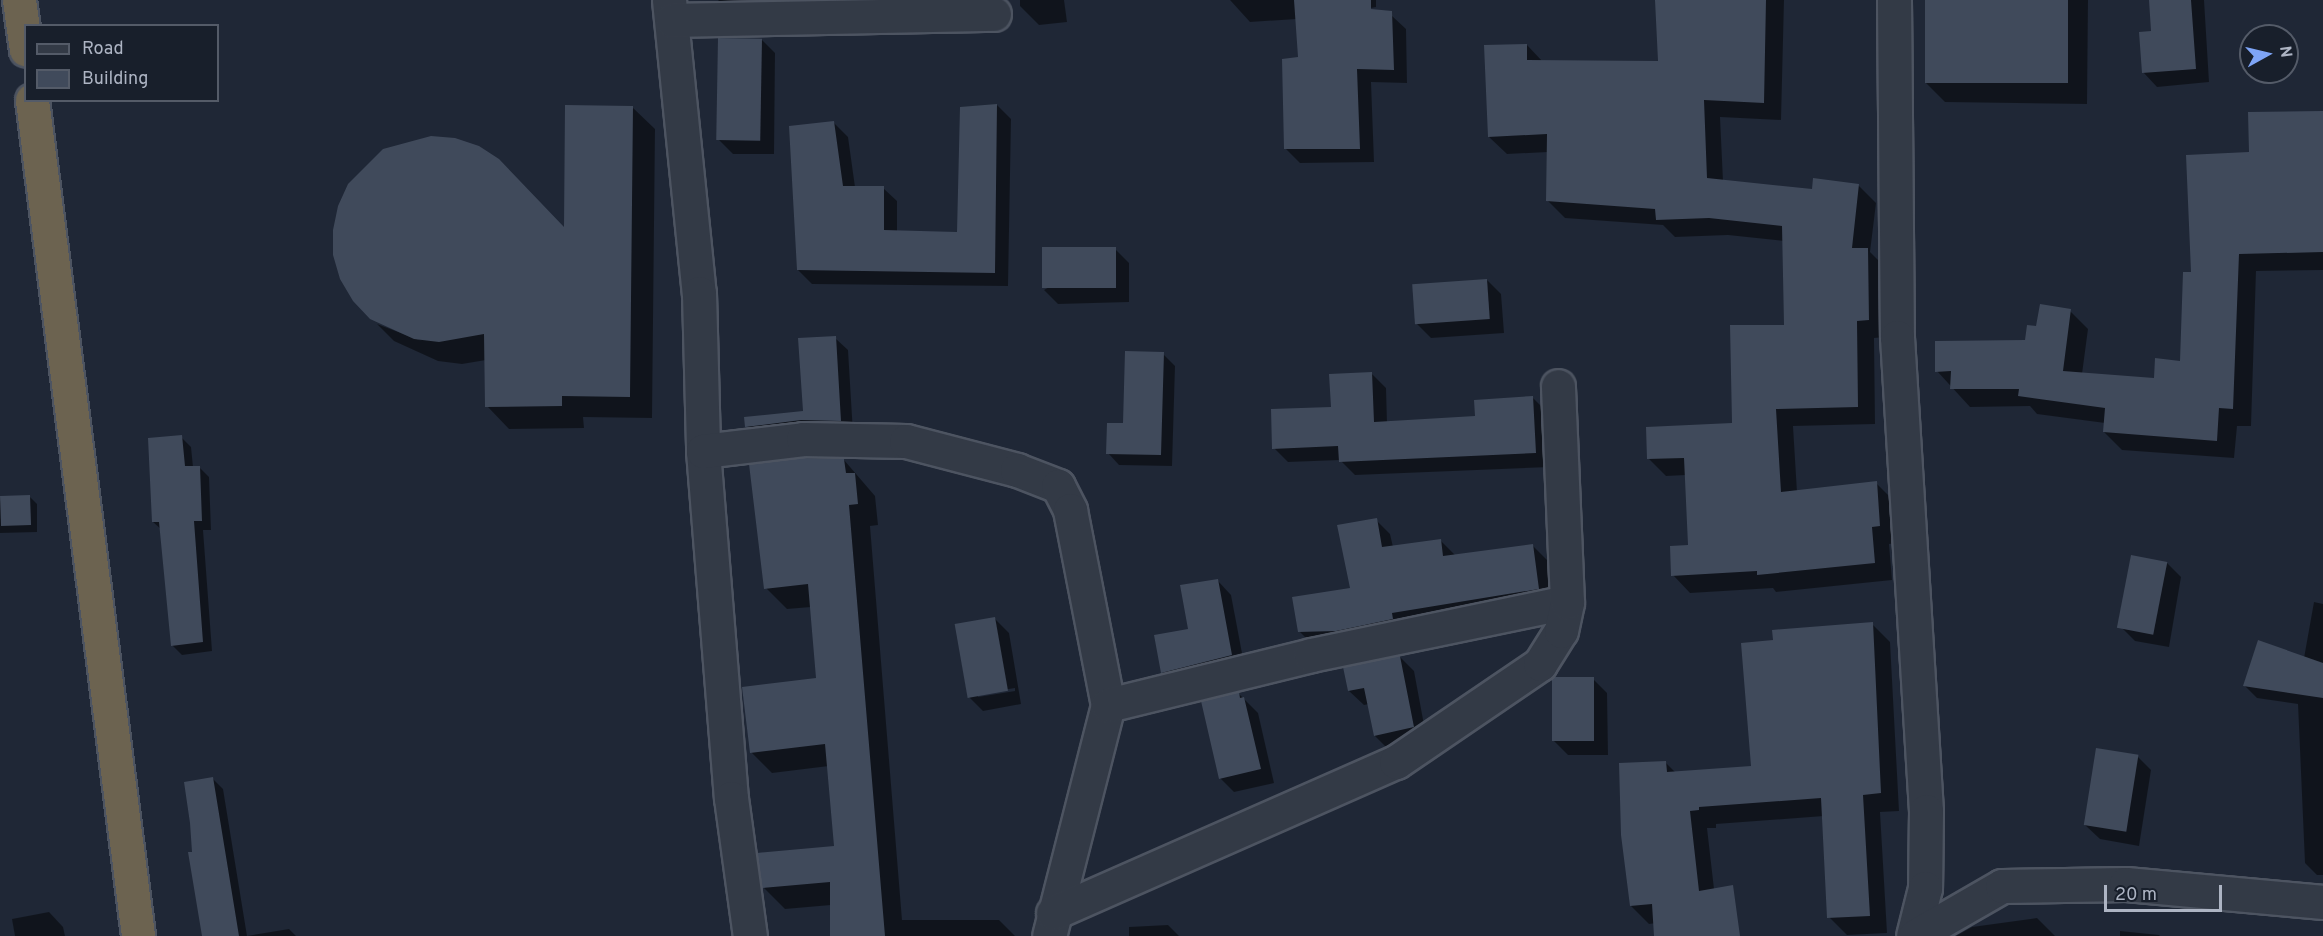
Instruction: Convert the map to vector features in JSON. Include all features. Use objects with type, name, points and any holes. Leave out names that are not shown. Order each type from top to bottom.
[{"type":"highway","points":[[19,0],[24,36]]},
{"type":"highway","points":[[32,102],[138,936]]},
{"type":"street","points":[[1894,0],[1897,337],[1926,811],[1925,888],[1914,936]]},
{"type":"street","points":[[750,936],[731,798],[703,452],[699,293],[670,10],[994,14]]},
{"type":"street","points":[[1051,925],[1396,762],[1540,664],[1561,631],[1567,602],[1558,386]]},
{"type":"street","points":[[703,452],[803,439],[906,441],[1017,470],[1058,486],[1070,510],[1108,705],[1051,925]]},
{"type":"street","points":[[1108,705],[1311,655],[1567,602]]},
{"type":"street","points":[[1914,936],[2002,886],[2126,884],[2323,902]]},
{"type":"building","points":[[1294,0],[1371,0],[1371,9],[1392,11],[1394,70],[1357,69],[1360,149],[1284,149],[1282,59],[1298,57]]},
{"type":"building","points":[[1655,0],[1766,0],[1764,103],[1704,100],[1707,178],[1812,189],[1813,178],[1859,184],[1852,248],[1868,248],[1869,320],[1857,321],[1858,407],[1776,409],[1781,492],[1877,481],[1880,526],[1872,527],[1875,563],[1757,575],[1757,571],[1671,576],[1670,546],[1688,545],[1684,458],[1647,459],[1646,427],[1732,423],[1730,325],[1784,325],[1782,226],[1709,218],[1656,220],[1655,209],[1546,201],[1547,134],[1488,137],[1484,45],[1527,44],[1527,60],[1658,61]]},
{"type":"building","points":[[1925,0],[2068,0],[2068,83],[1925,83]]},
{"type":"building","points":[[2149,0],[2191,0],[2196,69],[2142,73],[2139,32],[2151,31]]},
{"type":"building","points":[[718,38],[762,39],[760,141],[716,140]]},
{"type":"building","points":[[997,104],[995,273],[797,270],[789,126],[834,121],[843,186],[884,186],[884,230],[957,232],[960,107]]},
{"type":"building","points":[[565,105],[633,106],[630,397],[562,396],[562,406],[485,407],[484,334],[439,342],[414,339],[370,319],[353,301],[340,279],[333,255],[333,230],[338,206],[348,184],[383,149],[431,136],[455,138],[479,146],[499,159],[564,227]]},
{"type":"building","points":[[2323,111],[2323,252],[2239,254],[2233,409],[2219,408],[2217,441],[2103,432],[2105,408],[2018,396],[2019,389],[1950,389],[1951,371],[1935,372],[1935,341],[2025,340],[2027,325],[2036,326],[2040,304],[2071,309],[2063,371],[2154,378],[2155,358],[2180,361],[2183,272],[2191,272],[2186,155],[2249,152],[2248,112]]},
{"type":"building","points":[[1042,247],[1116,247],[1116,288],[1042,288]]},
{"type":"building","points":[[1487,279],[1490,319],[1415,324],[1412,284]]},
{"type":"building","points":[[836,336],[841,421],[801,420],[745,427],[744,417],[803,411],[798,338]]},
{"type":"building","points":[[1125,351],[1164,352],[1161,455],[1106,454],[1107,423],[1123,423]]},
{"type":"building","points":[[1372,372],[1374,422],[1475,416],[1474,400],[1533,396],[1536,453],[1339,462],[1338,446],[1272,449],[1271,409],[1331,407],[1329,374]]},
{"type":"building","points":[[182,435],[185,466],[200,466],[202,521],[194,521],[203,642],[171,646],[159,522],[152,522],[148,438]]},
{"type":"building","points":[[804,458],[844,459],[846,473],[855,473],[858,504],[849,505],[885,936],[830,936],[830,882],[762,888],[757,853],[834,846],[825,744],[750,753],[742,687],[816,678],[808,584],[764,589],[749,464]]},
{"type":"building","points":[[30,495],[31,525],[1,526],[0,496]]},
{"type":"building","points":[[1377,518],[1382,547],[1441,539],[1443,556],[1533,544],[1539,589],[1392,613],[1393,619],[1336,631],[1298,632],[1292,597],[1350,588],[1337,525]]},
{"type":"building","points":[[2131,555],[2167,562],[2153,635],[2117,628]]},
{"type":"building","points":[[1218,579],[1232,655],[1161,673],[1154,635],[1188,629],[1180,585]]},
{"type":"building","points":[[995,617],[1008,691],[968,698],[955,624]]},
{"type":"building","points":[[1873,622],[1881,793],[1863,795],[1870,916],[1827,918],[1821,798],[1699,807],[1699,810],[1690,811],[1699,891],[1733,885],[1740,936],[1654,936],[1652,904],[1630,906],[1621,835],[1619,763],[1666,761],[1667,772],[1751,766],[1741,643],[1773,640],[1772,630]]},
{"type":"building","points":[[2258,640],[2323,663],[2323,698],[2243,686]]},
{"type":"building","points":[[1400,656],[1414,727],[1374,736],[1364,688],[1348,691],[1343,667]]},
{"type":"building","points":[[1552,677],[1594,677],[1594,741],[1552,741]]},
{"type":"building","points":[[1239,692],[1240,698],[1244,697],[1261,769],[1219,779],[1201,701]]},
{"type":"building","points":[[2096,748],[2138,755],[2126,832],[2084,825]]},
{"type":"building","points":[[213,777],[239,936],[202,936],[188,852],[192,852],[184,782]]}]
